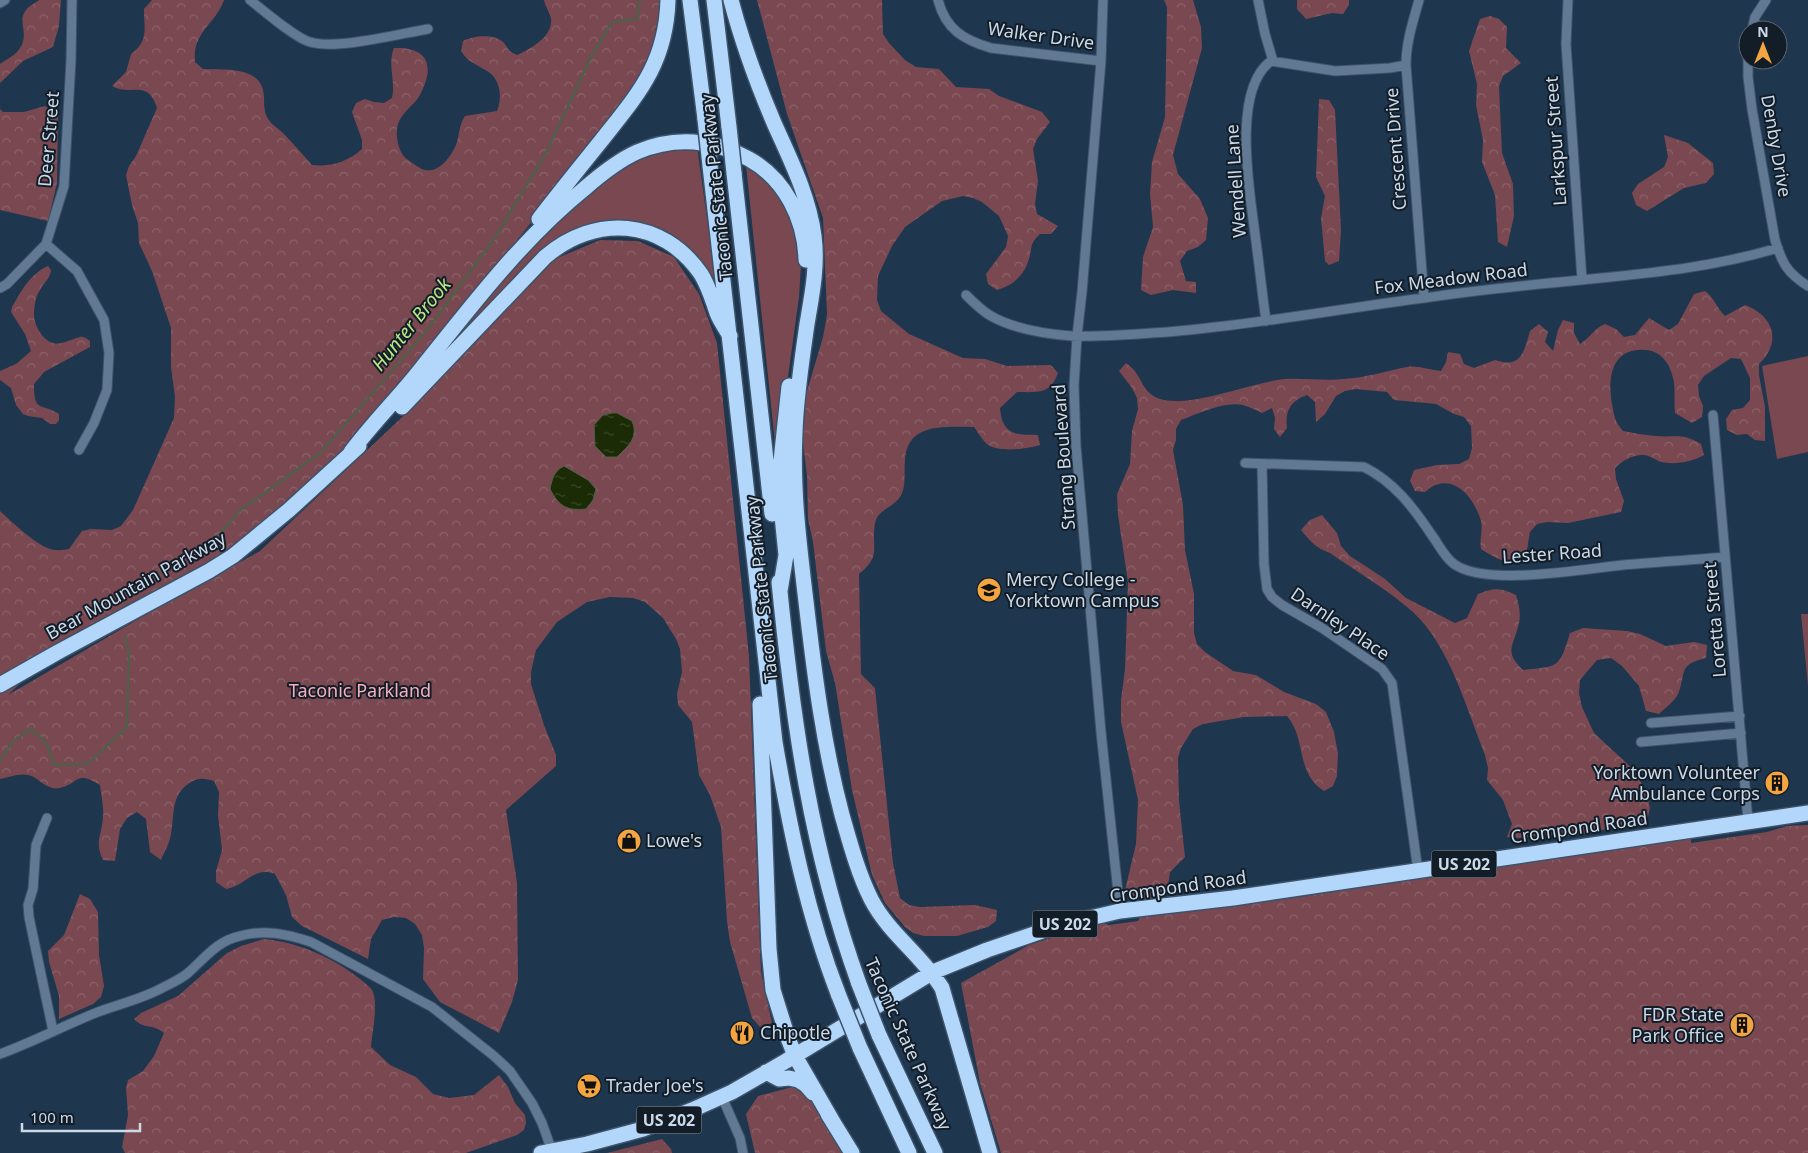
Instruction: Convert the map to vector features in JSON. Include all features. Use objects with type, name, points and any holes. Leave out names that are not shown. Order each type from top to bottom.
[{"type":"highway","points":[[471,307],[643,87],[660,50],[666,27],[668,0]]},
{"type":"highway","name":"Taconic State Parkway","points":[[690,0],[775,742],[789,827],[810,909],[839,996],[860,1048],[909,1153]]},
{"type":"highway","name":"Taconic State Parkway","points":[[714,0],[798,743],[810,808],[835,910],[859,984],[879,1035],[935,1153]]},
{"type":"highway","points":[[731,0],[757,81],[805,197],[814,237],[814,274],[796,409],[794,479],[812,656],[826,745],[849,839],[868,892],[882,918],[893,932],[933,972],[942,988],[990,1153]]},
{"type":"highway","points":[[352,452],[471,307],[523,247],[563,206],[602,174],[637,152],[668,142],[698,142],[719,146],[734,151],[755,162],[783,190],[795,210],[803,233],[806,254],[782,446],[781,506],[786,555],[780,591]]},
{"type":"highway","points":[[352,452],[374,434],[412,396],[537,265],[561,244],[585,232],[610,228],[633,229],[649,233],[669,244],[686,257],[703,277],[717,313],[730,336]]},
{"type":"highway","name":"Bear Mountain Parkway","points":[[0,685],[49,656],[209,571],[233,556],[289,510],[352,452]]},
{"type":"highway","points":[[762,626],[755,641],[762,739],[769,960],[776,999],[795,1056],[852,1153]]},
{"type":"highway","name":"Crompond Road","points":[[546,1152],[587,1144],[643,1129],[681,1115],[722,1096],[795,1056],[933,972],[987,950],[1060,925],[1120,912],[1234,898],[1808,813]]},
{"type":"highway","points":[[766,1072],[779,1079],[794,1079],[806,1085],[833,1122]]},
{"type":"street","points":[[0,3],[5,0]]},
{"type":"street","name":"Deer Street","points":[[0,288],[7,284],[46,244],[64,186],[71,60],[72,0]]},
{"type":"street","points":[[250,0],[303,39],[312,42],[340,44],[428,29]]},
{"type":"street","name":"Walker Drive","points":[[938,0],[950,26],[960,35],[975,43],[991,48],[1101,62]]},
{"type":"street","name":"Strang Boulevard","points":[[1102,0],[1101,62],[1074,386],[1076,446],[1101,732],[1120,912]]},
{"type":"street","points":[[1258,0],[1263,27],[1274,61],[1335,71],[1372,70],[1406,65]]},
{"type":"street","name":"Crescent Drive","points":[[1419,0],[1409,34],[1406,65],[1424,298]]},
{"type":"street","name":"Larkspur Street","points":[[1568,0],[1566,44],[1582,280]]},
{"type":"street","points":[[1754,20],[1766,0]]},
{"type":"street","name":"Wendell Lane","points":[[1266,321],[1248,175],[1246,135],[1250,99],[1256,81],[1266,65],[1274,61]]},
{"type":"street","name":"Denby Drive","points":[[1748,70],[1752,109],[1778,248]]},
{"type":"street","points":[[46,244],[77,271],[104,320],[109,353],[107,390],[94,423],[79,450]]},
{"type":"street","points":[[1778,248],[1782,260],[1794,277],[1808,286]]},
{"type":"street","name":"Fox Meadow Road","points":[[966,295],[990,316],[1028,329],[1077,336],[1128,335],[1212,328],[1424,298],[1703,267],[1742,259],[1778,248]]},
{"type":"street","name":"Loretta Street","points":[[1713,415],[1748,822]]},
{"type":"street","name":"Lester Road","points":[[1246,463],[1364,467],[1378,474],[1407,500],[1453,564],[1483,573],[1528,575],[1725,557]]},
{"type":"street","name":"Darnley Place","points":[[1262,464],[1264,564],[1267,589],[1272,597],[1282,605],[1322,628],[1382,669],[1392,683],[1418,871]]},
{"type":"street","points":[[1651,723],[1740,716]]},
{"type":"street","points":[[1641,742],[1741,733]]},
{"type":"street","points":[[46,818],[36,845],[33,889],[28,906],[53,1031]]},
{"type":"street","points":[[0,1054],[25,1045],[98,1012],[161,989],[186,974],[208,952],[221,943],[239,936],[260,932],[292,936],[311,942],[432,1007],[494,1056],[510,1072],[532,1103],[542,1123],[546,1152]]},
{"type":"street","points":[[722,1096],[740,1138],[743,1153]]},
{"type":"green space","points":[[39,0],[61,0],[59,26],[53,47],[23,61],[0,83],[0,64],[15,54],[21,46],[24,35],[23,15],[27,9]]},
{"type":"green space","name":"Taconic Parkland","points":[[152,0],[224,0],[220,9],[200,36],[195,52],[195,62],[203,69],[236,70],[252,75],[258,80],[262,87],[265,110],[269,120],[312,165],[338,163],[357,154],[362,149],[362,140],[352,112],[356,103],[365,99],[384,103],[392,98],[391,60],[394,48],[415,51],[422,55],[428,67],[425,85],[420,95],[400,119],[397,138],[400,150],[408,160],[425,170],[430,170],[444,163],[451,154],[456,145],[465,116],[497,111],[499,106],[500,91],[494,77],[464,55],[461,51],[463,41],[477,37],[494,37],[503,42],[509,50],[517,55],[540,42],[551,25],[551,19],[544,0],[664,0],[655,55],[618,114],[405,380],[329,467],[240,542],[172,583],[68,637],[8,695],[260,551],[416,404],[555,259],[600,240],[638,241],[674,257],[699,294],[717,343],[749,656],[761,972],[772,1023],[760,1027],[752,1018],[730,942],[721,827],[710,795],[699,775],[692,722],[678,705],[677,694],[682,672],[680,649],[663,618],[645,602],[633,598],[610,597],[587,602],[557,622],[536,650],[531,672],[531,684],[556,755],[556,766],[506,810],[517,883],[518,980],[512,1002],[499,1033],[440,1002],[423,979],[424,948],[422,935],[415,924],[406,918],[394,917],[382,920],[371,939],[368,959],[302,926],[292,917],[286,895],[275,874],[267,872],[255,874],[239,884],[226,889],[216,882],[216,871],[222,850],[218,815],[219,792],[214,781],[198,779],[182,790],[175,803],[171,834],[161,860],[150,852],[146,819],[137,812],[127,818],[120,829],[115,861],[103,860],[100,854],[99,839],[103,805],[100,785],[86,778],[78,779],[60,788],[51,788],[28,775],[0,779],[0,511],[38,542],[55,550],[69,549],[82,531],[91,529],[112,530],[121,526],[133,510],[174,418],[175,397],[171,367],[171,328],[152,271],[139,243],[138,223],[126,175],[157,108],[149,93],[138,90],[119,89],[112,86],[126,72],[131,54],[141,44],[145,29],[144,9]]},
{"type":"green space","points":[[757,0],[882,0],[883,34],[905,60],[916,67],[939,69],[956,87],[989,89],[999,96],[1042,112],[1050,122],[1037,139],[1033,149],[1038,181],[1035,204],[1037,214],[1058,226],[1051,234],[1040,234],[1036,238],[1032,244],[1026,267],[1016,280],[997,290],[988,284],[986,274],[1006,247],[1008,236],[999,216],[982,202],[963,196],[942,201],[905,227],[892,246],[878,276],[877,300],[881,311],[909,334],[963,358],[985,359],[1007,366],[1051,365],[1058,373],[1047,389],[1037,392],[1017,392],[1000,408],[1004,424],[1011,432],[1023,435],[1038,435],[1040,445],[1020,449],[998,449],[987,444],[974,427],[941,427],[930,429],[913,438],[905,459],[902,493],[900,498],[877,518],[874,532],[873,557],[871,562],[859,574],[861,674],[875,688],[893,863],[900,898],[909,905],[920,907],[975,905],[997,910],[996,921],[988,927],[957,936],[924,936],[913,933],[905,927],[885,903],[872,875],[852,790],[835,683],[826,651],[813,542],[808,519],[807,476],[802,435],[804,401],[823,337],[827,315],[823,218],[787,114]]},
{"type":"green space","points":[[1164,0],[1193,0],[1201,27],[1202,48],[1173,155],[1178,174],[1200,199],[1208,218],[1206,240],[1198,247],[1187,251],[1180,261],[1186,281],[1196,282],[1196,293],[1173,290],[1151,295],[1141,290],[1143,257],[1153,227],[1150,194],[1152,162],[1165,117],[1167,7]]},
{"type":"green space","points":[[1297,0],[1349,0],[1349,5],[1343,14],[1332,13],[1306,19],[1297,9]]},
{"type":"green space","points":[[1490,16],[1499,19],[1507,27],[1506,48],[1521,63],[1503,76],[1499,86],[1502,153],[1513,184],[1514,216],[1507,247],[1498,242],[1495,195],[1482,162],[1483,140],[1476,105],[1477,84],[1469,51],[1480,19]]},
{"type":"green space","points":[[1319,99],[1329,100],[1335,110],[1341,230],[1339,261],[1329,265],[1325,261],[1321,218],[1325,196],[1316,177]]},
{"type":"green space","points":[[45,106],[51,111],[58,110],[57,183],[48,221],[0,210],[0,109],[3,112],[24,112]]},
{"type":"green space","points":[[1664,135],[1688,143],[1713,163],[1714,174],[1706,183],[1684,188],[1647,211],[1636,205],[1632,193],[1638,184],[1664,167],[1668,157]]},
{"type":"green space","points":[[673,146],[697,146],[715,277],[712,280],[655,229],[560,241],[448,354],[446,349],[517,263],[567,213],[625,165]]},
{"type":"green space","points":[[746,165],[756,167],[775,187],[797,223],[802,249],[799,297],[779,442],[775,443]]},
{"type":"green space","points":[[48,266],[51,270],[38,293],[35,306],[34,316],[39,331],[47,340],[56,344],[81,337],[90,341],[90,347],[44,372],[34,384],[37,404],[59,414],[59,420],[56,424],[50,424],[42,418],[23,414],[16,405],[11,388],[0,380],[0,371],[16,364],[31,351],[25,334],[11,312],[12,307],[31,278]]},
{"type":"green space","points":[[1705,291],[1725,316],[1745,305],[1763,316],[1772,330],[1771,347],[1759,364],[1759,375],[1765,407],[1765,441],[1755,440],[1747,434],[1737,435],[1727,430],[1726,419],[1732,410],[1743,408],[1750,400],[1750,378],[1741,359],[1731,358],[1704,376],[1698,385],[1699,396],[1703,406],[1702,417],[1692,423],[1675,413],[1674,382],[1670,368],[1662,357],[1652,351],[1638,350],[1629,352],[1616,362],[1611,377],[1610,386],[1613,408],[1615,419],[1620,428],[1623,431],[1643,435],[1689,438],[1701,444],[1704,455],[1678,463],[1661,462],[1643,455],[1631,457],[1624,461],[1615,468],[1616,479],[1624,501],[1621,512],[1568,523],[1547,522],[1537,524],[1530,532],[1526,555],[1519,563],[1503,561],[1481,549],[1482,526],[1480,518],[1471,500],[1458,487],[1443,483],[1425,492],[1415,491],[1410,481],[1414,470],[1437,465],[1459,464],[1469,459],[1472,448],[1471,426],[1464,417],[1436,404],[1394,400],[1387,392],[1356,389],[1345,391],[1336,396],[1325,414],[1316,422],[1315,402],[1307,395],[1296,400],[1290,407],[1287,417],[1287,428],[1280,437],[1274,429],[1275,418],[1272,408],[1262,413],[1243,405],[1228,405],[1212,408],[1181,420],[1176,429],[1176,440],[1173,450],[1183,505],[1185,550],[1194,594],[1194,633],[1197,644],[1205,652],[1233,671],[1256,675],[1284,692],[1316,704],[1326,712],[1334,732],[1338,753],[1337,776],[1333,786],[1324,791],[1315,784],[1305,765],[1293,725],[1287,716],[1244,717],[1203,724],[1193,729],[1181,748],[1178,758],[1179,801],[1185,857],[1170,872],[1167,894],[1157,899],[1136,899],[1125,890],[1136,844],[1138,800],[1121,722],[1128,582],[1118,515],[1117,494],[1130,464],[1132,431],[1138,409],[1137,398],[1132,388],[1119,371],[1126,363],[1134,370],[1151,394],[1168,401],[1201,398],[1286,379],[1330,380],[1352,378],[1411,367],[1441,371],[1446,362],[1448,352],[1460,354],[1464,364],[1474,368],[1495,360],[1511,362],[1516,360],[1520,357],[1526,346],[1530,331],[1539,324],[1548,332],[1545,342],[1553,351],[1558,330],[1563,320],[1574,323],[1574,333],[1580,344],[1605,324],[1616,329],[1624,337],[1635,335],[1649,318],[1669,330],[1678,324],[1694,294]]},
{"type":"green space","points":[[1808,356],[1808,452],[1777,459],[1762,366]]},
{"type":"green space","points":[[1322,515],[1337,533],[1341,546],[1350,556],[1385,579],[1406,598],[1455,623],[1467,618],[1478,594],[1498,589],[1516,595],[1520,619],[1512,653],[1513,658],[1523,670],[1544,668],[1556,664],[1563,653],[1570,633],[1583,628],[1627,631],[1640,634],[1666,646],[1694,642],[1707,645],[1706,658],[1691,663],[1684,670],[1677,697],[1659,714],[1646,711],[1639,686],[1622,666],[1611,658],[1597,660],[1580,680],[1579,693],[1582,707],[1594,733],[1635,771],[1647,795],[1650,808],[1647,821],[1572,836],[1507,837],[1512,824],[1503,800],[1487,780],[1488,768],[1485,755],[1464,699],[1438,643],[1427,627],[1405,605],[1330,553],[1317,547],[1308,538],[1301,530],[1310,520]]},
{"type":"green space","points":[[1801,614],[1808,614],[1808,686]]},
{"type":"green space","points":[[1808,825],[1808,1153],[1001,1153],[980,1083],[961,983],[1029,945],[1101,922],[1109,925],[1138,921],[1141,916],[1630,846],[1691,838],[1691,843],[1767,832],[1787,826]]},
{"type":"green space","points":[[80,894],[90,899],[98,912],[99,955],[104,986],[101,997],[93,1004],[59,1019],[59,996],[49,962],[48,951],[64,935]]},
{"type":"green space","points":[[264,939],[302,947],[315,952],[350,971],[368,986],[372,990],[375,1002],[371,1047],[390,1065],[416,1077],[433,1094],[449,1098],[474,1095],[499,1075],[508,1087],[515,1103],[525,1115],[526,1123],[524,1130],[517,1135],[466,1153],[125,1153],[122,1147],[128,1115],[126,1088],[128,1080],[143,1071],[154,1056],[164,1033],[156,1028],[141,1024],[134,1019],[141,1013],[178,996],[227,953],[241,946]]},
{"type":"green space","points":[[796,1086],[806,1091],[847,1153],[755,1153],[746,1114],[758,1096]]},
{"type":"green space","points":[[662,1139],[671,1149],[672,1153],[607,1153]]},
{"type":"water","points":[[617,413],[632,421],[634,432],[631,441],[617,457],[606,457],[595,446],[594,425],[603,415]]},
{"type":"water","points":[[564,466],[588,480],[596,489],[593,500],[586,509],[573,509],[564,506],[557,500],[550,489],[554,476]]},
{"type":"waterway","name":"Hunter Brook","points":[[124,602],[123,593],[137,587],[218,536],[238,512],[320,453],[428,329],[496,236],[545,155],[591,57],[612,22],[637,19],[640,0]]},
{"type":"waterway","points":[[0,761],[13,741],[31,729],[47,744],[54,765],[87,764],[127,727],[129,654],[126,636]]},
{"type":"place","name":"Mercy College - Yorktown Campus","points":[[989,590]]},
{"type":"place","name":"Yorktown Volunteer Ambulance Corps","points":[[1777,783]]},
{"type":"place","name":"Lowe's","points":[[629,841]]},
{"type":"place","name":"FDR State Park Office","points":[[1742,1025]]},
{"type":"place","name":"Chipotle","points":[[742,1033]]},
{"type":"place","name":"Trader Joe's","points":[[589,1086]]}]
